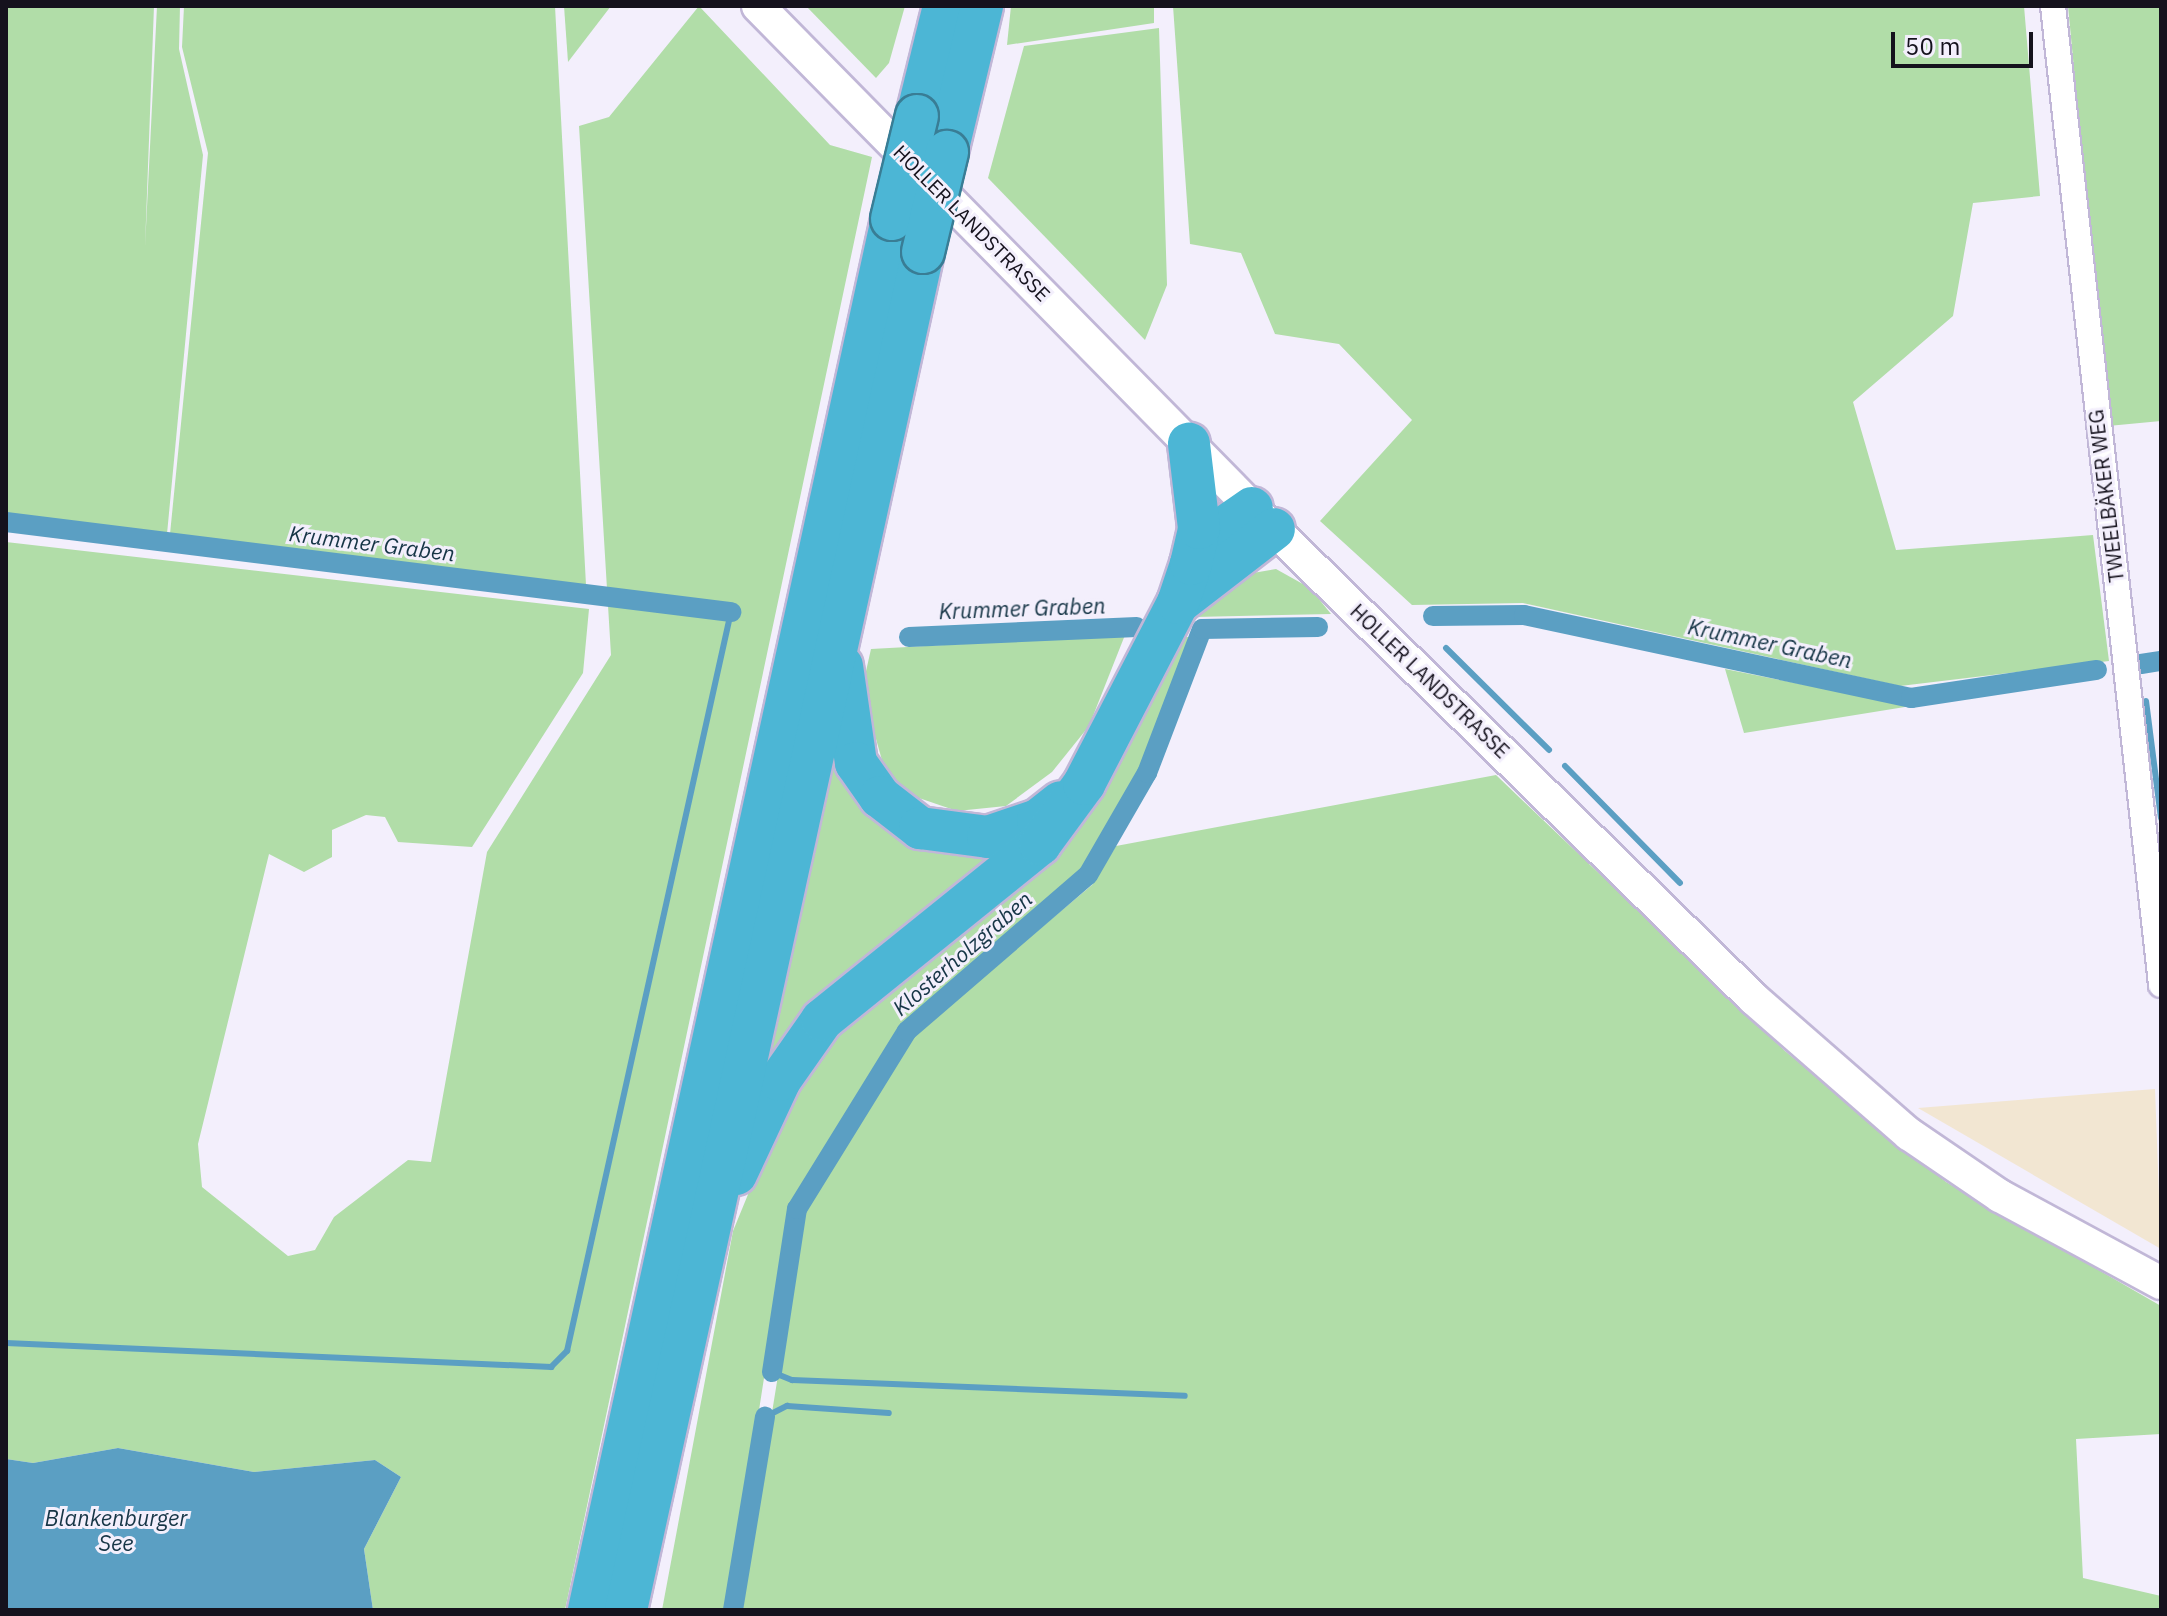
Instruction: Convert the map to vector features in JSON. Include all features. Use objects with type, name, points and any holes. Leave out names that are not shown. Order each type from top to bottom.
[{"type":"highway","points":[[589,1610],[892,219],[944,6]]},
{"type":"highway","points":[[626,1610],[705,1227],[835,632],[982,6]]},
{"type":"highway","points":[[1185,584],[1199,528],[1189,444]]},
{"type":"highway","points":[[705,1227],[780,1080],[822,1020],[1040,844],[1084,784],[1185,584],[1219,531],[1263,518]]},
{"type":"highway","points":[[835,632],[856,763],[880,797],[920,828],[966,838],[996,835],[1038,820],[1084,784]]},
{"type":"main road","name":"HOLLER LANDSTRASSE","points":[[758,6],[1263,518],[1754,999],[1909,1134],[2000,1196],[2161,1283]]},
{"type":"street","name":"TWEELBÄKER WEG","points":[[2053,6],[2161,985]]},
{"type":"shaded area","points":[[2155,1089],[2161,1249],[1918,1108]]},
{"type":"green space","points":[[6,6],[154,6],[145,247],[157,6],[180,6],[179,49],[203,155],[167,534],[6,515]]},
{"type":"green space","points":[[184,6],[555,6],[586,585],[170,534],[208,153],[182,47]]},
{"type":"green space","points":[[564,6],[611,6],[568,62]]},
{"type":"green space","points":[[699,6],[830,145],[872,157],[565,1610],[373,1610],[364,1549],[401,1477],[375,1460],[254,1472],[118,1448],[33,1463],[6,1459],[6,542],[589,609],[583,673],[472,847],[398,842],[385,817],[366,815],[332,830],[332,857],[304,872],[269,854],[198,1144],[202,1187],[288,1256],[315,1250],[334,1217],[408,1160],[431,1162],[487,852],[611,655],[579,126],[609,117]]},
{"type":"green space","points":[[806,6],[905,6],[889,63],[876,78]]},
{"type":"green space","points":[[1011,6],[1154,6],[1154,23],[1007,45]]},
{"type":"green space","points":[[1173,6],[2024,6],[2040,196],[1973,203],[1953,316],[1853,402],[1896,550],[2093,535],[2109,661],[1900,686],[1523,603],[1412,605],[1320,521],[1412,420],[1339,344],[1275,334],[1241,253],[1190,244]]},
{"type":"green space","points":[[2068,6],[2161,6],[2161,421],[2108,426]]},
{"type":"green space","points":[[1159,28],[1167,285],[1145,340],[988,178],[1024,46]]},
{"type":"green space","points":[[1276,569],[1310,588],[1331,614],[1194,617],[1247,574]]},
{"type":"green space","points":[[1125,635],[1089,726],[1052,772],[1006,806],[957,811],[913,796],[885,771],[862,689],[871,649]]},
{"type":"green space","points":[[1179,636],[1196,638],[1143,770],[1081,872],[899,1029],[791,1204],[728,1610],[662,1610],[733,1231],[774,1131],[821,1051],[912,965]]},
{"type":"green space","points":[[1725,669],[1911,706],[1744,733]]},
{"type":"green space","points":[[833,735],[863,794],[1030,834],[747,1118]]},
{"type":"green space","points":[[1496,775],[1785,1051],[1946,1182],[2161,1306],[2161,1434],[2076,1439],[2083,1578],[2161,1596],[2161,1610],[740,1610],[804,1215],[913,1035],[1092,885],[1116,846]]},
{"type":"water","name":"Blankenburger See","points":[[118,1448],[254,1472],[375,1460],[401,1477],[364,1549],[373,1610],[6,1610],[6,1459],[33,1463]]},
{"type":"waterway","name":"Krummer Graben","points":[[6,522],[731,612]]},
{"type":"waterway","points":[[6,1343],[551,1367],[567,1351],[731,612]]},
{"type":"waterway","name":"Krummer Graben","points":[[1433,616],[1524,615],[1911,698],[2097,670]]},
{"type":"waterway","name":"Krummer Graben","points":[[909,637],[1137,627]]},
{"type":"waterway","name":"Klosterholzgraben","points":[[772,1372],[797,1209],[907,1031],[1088,875],[1147,773],[1202,629],[1318,627]]},
{"type":"waterway","points":[[1446,648],[1549,750]]},
{"type":"waterway","name":"Krummer Graben","points":[[2141,664],[2161,661]]},
{"type":"waterway","points":[[2146,701],[2161,818]]},
{"type":"waterway","points":[[1565,766],[1680,883]]},
{"type":"waterway","points":[[772,1372],[792,1380],[1185,1396]]},
{"type":"waterway","points":[[765,1417],[787,1406],[889,1413]]},
{"type":"waterway","name":"Klosterholzgraben","points":[[733,1610],[765,1417]]}]
